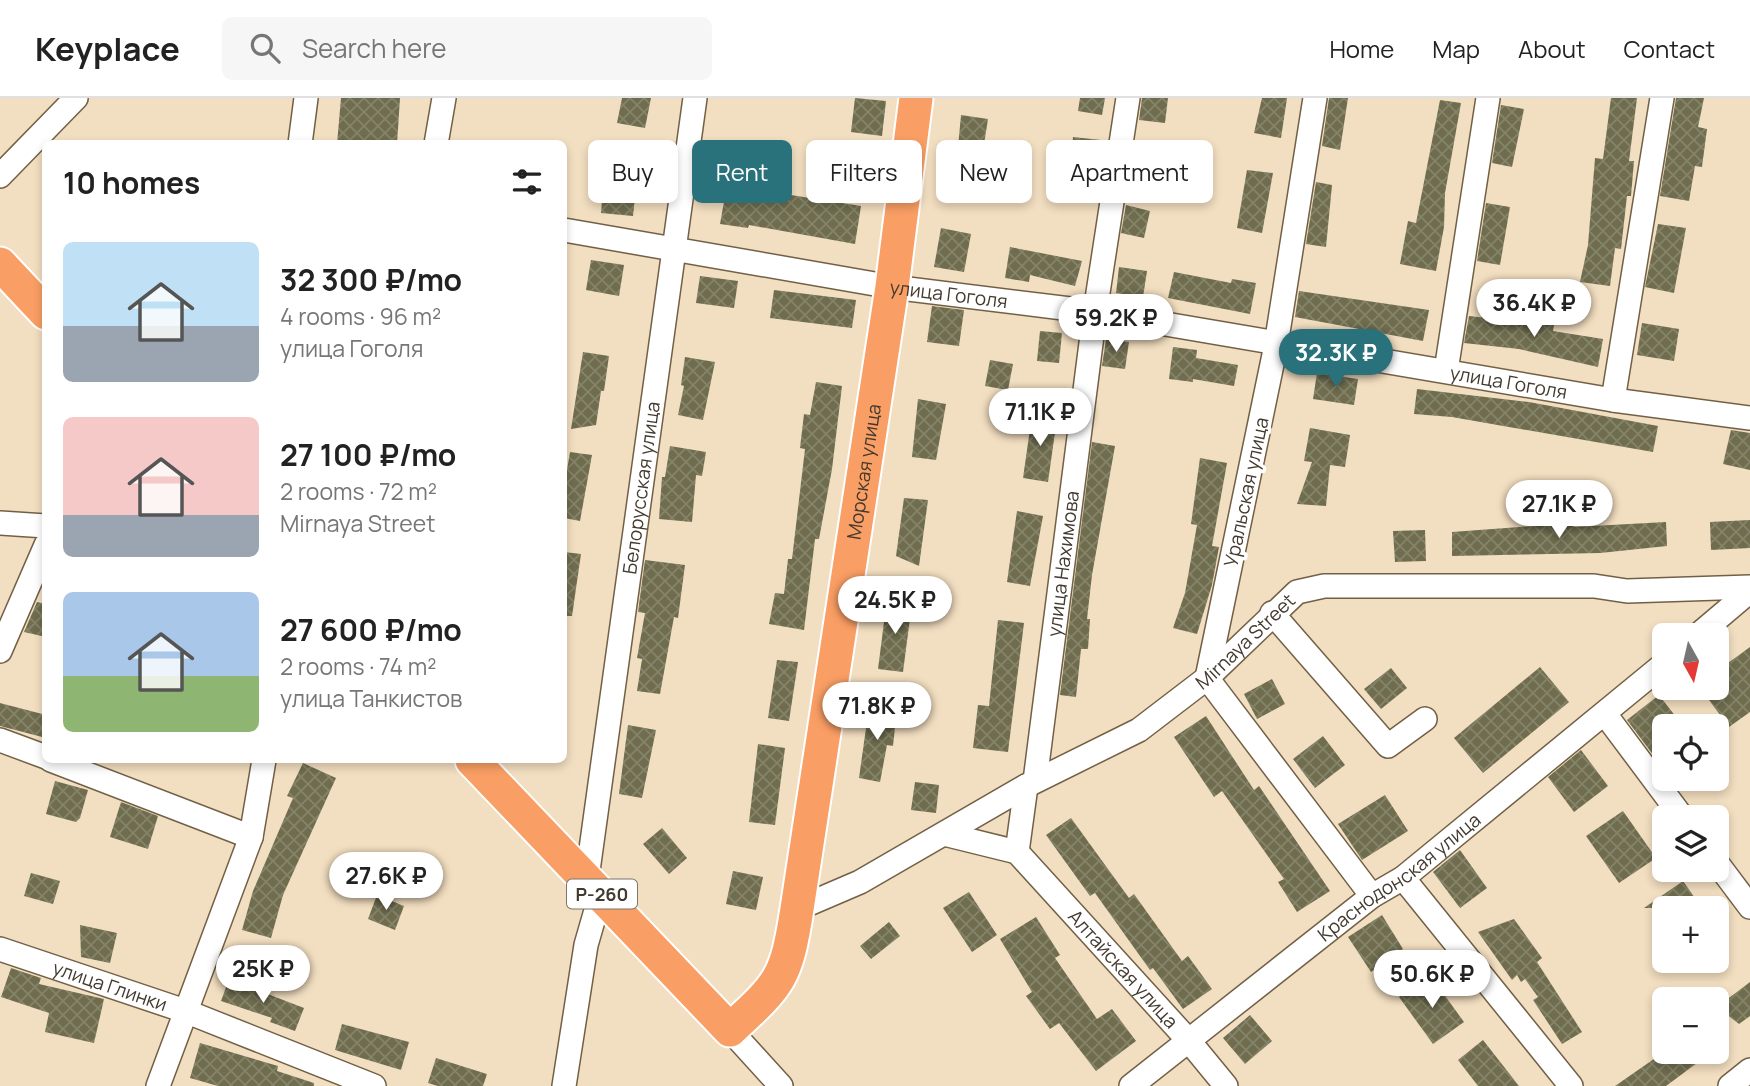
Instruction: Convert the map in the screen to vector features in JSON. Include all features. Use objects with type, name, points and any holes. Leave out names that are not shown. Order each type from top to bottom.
[{"type":"highway","name":"Морская улица","points":[[730,1031],[779,981],[792,942],[892,287],[916,98]]},
{"type":"highway","points":[[0,264],[42,309]]},
{"type":"highway","name":"Р-260","points":[[475,763],[730,1031]]},
{"type":"street","points":[[0,176],[76,98]]},
{"type":"street","points":[[296,139],[306,98]]},
{"type":"street","points":[[437,140],[444,98]]},
{"type":"street","name":"Белорусская улица","points":[[564,1086],[594,886],[672,247],[695,98]]},
{"type":"street","name":"улица Нахимова","points":[[1017,852],[1030,783],[1095,312],[1128,98]]},
{"type":"street","name":"Уральская улица","points":[[1207,678],[1276,345],[1315,98]]},
{"type":"street","points":[[1446,371],[1488,98]]},
{"type":"street","points":[[1614,400],[1662,98]]},
{"type":"street","name":"улица Гоголя","points":[[567,230],[892,287],[1095,312],[1276,345],[1614,400],[1750,418]]},
{"type":"street","points":[[0,523],[42,526]]},
{"type":"street","points":[[0,651],[42,554]]},
{"type":"street","name":"Mirnaya Street","points":[[797,909],[860,882],[1030,783],[1139,730],[1207,678],[1297,592],[1324,586],[1594,586],[1627,591],[1750,589]]},
{"type":"street","points":[[1712,623],[1750,589]]},
{"type":"street","points":[[1272,613],[1388,746],[1425,719]]},
{"type":"street","name":"Краснодонская улица","points":[[1131,1086],[1372,896],[1403,878],[1652,674]]},
{"type":"street","points":[[1207,678],[1372,896]]},
{"type":"street","points":[[1605,714],[1673,805]]},
{"type":"street","points":[[0,740],[42,756]]},
{"type":"street","points":[[59,763],[251,837]]},
{"type":"street","points":[[158,1086],[251,837],[263,763]]},
{"type":"street","points":[[944,835],[1017,852]]},
{"type":"street","name":"Алтайская улица","points":[[1017,852],[1189,1041],[1226,1086]]},
{"type":"street","points":[[1403,878],[1571,1086]]},
{"type":"street","points":[[1729,879],[1750,907]]},
{"type":"street","name":"улица Глинки","points":[[0,949],[185,1012],[374,1086]]},
{"type":"street","points":[[730,1031],[781,1086]]},
{"type":"street","points":[[1730,1086],[1750,1070]]},
{"type":"building","points":[[341,98],[400,98],[397,140],[337,140]]},
{"type":"building","points":[[622,98],[651,98],[645,128],[617,123]]},
{"type":"building","points":[[855,98],[886,101],[882,136],[851,132]]},
{"type":"building","points":[[1080,98],[1105,98],[1102,115],[1078,111]]},
{"type":"building","points":[[1142,98],[1168,98],[1165,123],[1139,120]]},
{"type":"building","points":[[1262,98],[1287,98],[1281,138],[1254,133]]},
{"type":"building","points":[[1329,98],[1348,98],[1340,150],[1322,146]]},
{"type":"building","points":[[1611,98],[1637,98],[1629,161],[1634,161],[1631,196],[1627,196],[1621,249],[1615,248],[1610,286],[1580,282],[1588,245],[1595,158],[1603,159]]},
{"type":"building","points":[[1676,98],[1704,98],[1698,127],[1707,129],[1702,167],[1695,166],[1689,201],[1660,196]]},
{"type":"building","points":[[1440,100],[1461,103],[1445,193],[1444,227],[1436,271],[1400,264],[1408,221],[1416,223]]},
{"type":"building","points":[[1501,105],[1524,109],[1512,167],[1492,163]]},
{"type":"building","points":[[961,115],[988,119],[985,140],[959,140]]},
{"type":"building","points":[[1073,137],[1101,140],[1073,140]]},
{"type":"building","points":[[1247,170],[1273,173],[1262,233],[1237,228]]},
{"type":"building","points":[[1316,182],[1332,185],[1326,247],[1306,244]]},
{"type":"building","points":[[792,195],[806,197],[806,203],[861,206],[855,244],[749,225],[748,228],[720,224],[724,203],[792,203]]},
{"type":"building","points":[[602,203],[634,203],[633,216],[601,213]]},
{"type":"building","points":[[1486,203],[1510,207],[1500,265],[1477,261]]},
{"type":"building","points":[[1126,205],[1150,211],[1144,238],[1121,233]]},
{"type":"building","points":[[1658,224],[1686,228],[1674,293],[1645,287]]},
{"type":"building","points":[[941,228],[971,234],[964,272],[934,267]]},
{"type":"building","points":[[1010,247],[1082,261],[1075,286],[1030,275],[1029,282],[1005,278]]},
{"type":"building","points":[[591,260],[624,265],[619,296],[586,290]]},
{"type":"building","points":[[1119,267],[1147,271],[1143,297],[1116,293]]},
{"type":"building","points":[[1174,272],[1231,283],[1232,279],[1256,283],[1250,314],[1168,298]]},
{"type":"building","points":[[700,276],[738,281],[734,308],[696,303]]},
{"type":"building","points":[[774,290],[856,300],[852,328],[770,318]]},
{"type":"building","points":[[1299,291],[1429,310],[1423,341],[1295,317]]},
{"type":"building","points":[[932,306],[964,310],[959,346],[927,342]]},
{"type":"building","points":[[1469,316],[1554,325],[1553,331],[1603,339],[1598,367],[1519,349],[1464,343]]},
{"type":"building","points":[[1642,323],[1679,329],[1674,361],[1637,355]]},
{"type":"building","points":[[1040,331],[1062,333],[1059,363],[1037,361]]},
{"type":"building","points":[[1106,339],[1129,342],[1125,369],[1102,366]]},
{"type":"building","points":[[1173,347],[1197,350],[1196,358],[1238,365],[1234,386],[1193,379],[1193,382],[1169,379]]},
{"type":"building","points":[[583,352],[609,356],[604,391],[601,391],[596,425],[571,429]]},
{"type":"building","points":[[685,357],[715,362],[703,420],[678,415],[684,386],[681,385]]},
{"type":"building","points":[[990,360],[1013,364],[1008,390],[985,386]]},
{"type":"building","points":[[1317,373],[1358,379],[1354,405],[1313,399]]},
{"type":"building","points":[[816,382],[842,386],[832,469],[819,539],[815,539],[804,630],[769,624],[775,593],[784,594],[788,559],[792,559],[805,449],[800,448],[804,414],[810,415]]},
{"type":"building","points":[[1417,389],[1529,402],[1658,426],[1653,452],[1452,417],[1414,414]]},
{"type":"building","points":[[918,399],[946,404],[936,460],[912,457]]},
{"type":"building","points":[[1032,415],[1057,418],[1048,482],[1023,478]]},
{"type":"building","points":[[1310,428],[1350,435],[1345,467],[1330,465],[1326,506],[1297,504],[1312,462],[1304,461]]},
{"type":"building","points":[[1731,430],[1750,433],[1750,470],[1723,464]]},
{"type":"building","points":[[1092,442],[1115,446],[1092,575],[1087,619],[1090,619],[1088,649],[1081,649],[1076,697],[1060,695]]},
{"type":"building","points":[[670,446],[706,452],[702,476],[696,475],[692,522],[659,519],[662,477],[665,477]]},
{"type":"building","points":[[570,452],[592,455],[580,521],[567,519],[567,470]]},
{"type":"building","points":[[1200,458],[1227,463],[1212,546],[1219,547],[1212,585],[1197,634],[1173,628],[1185,593],[1197,525],[1191,524]]},
{"type":"building","points":[[904,498],[928,500],[919,566],[896,556]]},
{"type":"building","points":[[1017,511],[1043,516],[1030,586],[1007,582]]},
{"type":"building","points":[[1750,520],[1750,548],[1711,550],[1710,522]]},
{"type":"building","points":[[1666,522],[1667,546],[1600,553],[1452,556],[1452,532],[1574,523],[1574,527]]},
{"type":"building","points":[[1425,530],[1426,561],[1395,562],[1393,531]]},
{"type":"building","points":[[567,552],[581,554],[572,616],[567,616]]},
{"type":"building","points":[[645,560],[685,565],[678,618],[674,617],[660,694],[637,691],[642,659],[637,658],[645,613],[638,612]]},
{"type":"building","points":[[887,599],[912,603],[903,672],[878,669]]},
{"type":"building","points":[[37,602],[42,603],[42,636],[24,632]]},
{"type":"building","points":[[998,620],[1024,623],[1008,752],[973,748],[978,705],[989,706]]},
{"type":"building","points":[[1750,647],[1750,712],[1729,727],[1729,714],[1719,714],[1709,700],[1729,700],[1729,662]]},
{"type":"building","points":[[777,660],[798,662],[789,721],[768,718]]},
{"type":"building","points":[[1540,667],[1569,702],[1483,773],[1454,738]]},
{"type":"building","points":[[1391,668],[1407,688],[1381,709],[1364,689]]},
{"type":"building","points":[[1272,679],[1285,704],[1257,719],[1244,694]]},
{"type":"building","points":[[1653,700],[1663,700],[1674,714],[1652,714],[1652,753],[1627,720]]},
{"type":"building","points":[[0,703],[42,714],[42,737],[0,726]]},
{"type":"building","points":[[869,707],[897,709],[893,746],[887,745],[880,782],[859,778]]},
{"type":"building","points":[[1206,716],[1254,790],[1259,786],[1330,891],[1297,912],[1278,882],[1284,879],[1222,791],[1214,797],[1174,737]]},
{"type":"building","points":[[628,725],[656,730],[642,798],[619,794]]},
{"type":"building","points":[[1323,736],[1345,765],[1315,788],[1293,759]]},
{"type":"building","points":[[758,744],[785,748],[775,825],[749,822]]},
{"type":"building","points":[[1581,750],[1608,786],[1574,812],[1548,777]]},
{"type":"building","points":[[303,763],[336,778],[283,895],[271,938],[242,930],[253,891],[293,798],[287,796]]},
{"type":"building","points":[[55,781],[88,790],[80,818],[76,822],[46,814]]},
{"type":"building","points":[[915,782],[939,785],[936,813],[911,810]]},
{"type":"building","points":[[1385,795],[1408,831],[1362,860],[1338,824]]},
{"type":"building","points":[[121,802],[158,816],[148,849],[110,837]]},
{"type":"building","points":[[1623,811],[1652,852],[1652,861],[1619,883],[1586,836]]},
{"type":"building","points":[[1071,818],[1129,898],[1134,894],[1182,961],[1188,956],[1212,989],[1183,1009],[1153,968],[1150,970],[1095,893],[1090,896],[1046,835]]},
{"type":"building","points":[[662,828],[687,858],[669,874],[643,844]]},
{"type":"building","points":[[1460,850],[1487,888],[1460,908],[1433,872]]},
{"type":"building","points":[[733,871],[763,877],[756,910],[726,904]]},
{"type":"building","points":[[31,873],[60,881],[53,904],[24,896]]},
{"type":"building","points":[[1684,882],[1694,896],[1661,896]]},
{"type":"building","points":[[969,892],[997,935],[972,952],[943,908]]},
{"type":"building","points":[[377,895],[404,906],[395,930],[368,919]]},
{"type":"building","points":[[1382,915],[1403,949],[1371,972],[1348,937]]},
{"type":"building","points":[[1036,917],[1060,955],[1055,958],[1097,1019],[1112,1009],[1136,1041],[1096,1071],[1059,1023],[1050,1029],[1026,996],[1032,992],[1000,939]]},
{"type":"building","points":[[1514,919],[1542,958],[1537,962],[1582,1032],[1562,1044],[1533,1000],[1538,997],[1525,979],[1521,982],[1517,975],[1512,980],[1478,932]]},
{"type":"building","points":[[889,922],[900,936],[871,959],[860,946]]},
{"type":"building","points":[[80,925],[117,933],[110,963],[81,957]]},
{"type":"building","points":[[11,968],[41,978],[39,984],[104,999],[94,1043],[45,1032],[49,1013],[1,997]]},
{"type":"building","points":[[1430,975],[1464,1022],[1433,1044],[1399,997]]},
{"type":"building","points":[[229,979],[304,1008],[295,1031],[270,1022],[272,1018],[221,1001]]},
{"type":"building","points":[[1750,982],[1750,1016],[1739,1024],[1729,1016],[1729,998]]},
{"type":"building","points":[[1250,1015],[1272,1041],[1245,1064],[1223,1038]]},
{"type":"building","points":[[342,1024],[409,1042],[401,1070],[335,1050]]},
{"type":"building","points":[[1483,1040],[1519,1086],[1478,1086],[1458,1060]]},
{"type":"building","points":[[200,1043],[278,1066],[277,1071],[314,1083],[314,1086],[218,1086],[190,1078]]},
{"type":"building","points":[[436,1058],[487,1074],[483,1086],[438,1086],[428,1083]]},
{"type":"building","points":[[1652,1060],[1652,1064],[1696,1064],[1666,1086],[1615,1086]]}]
